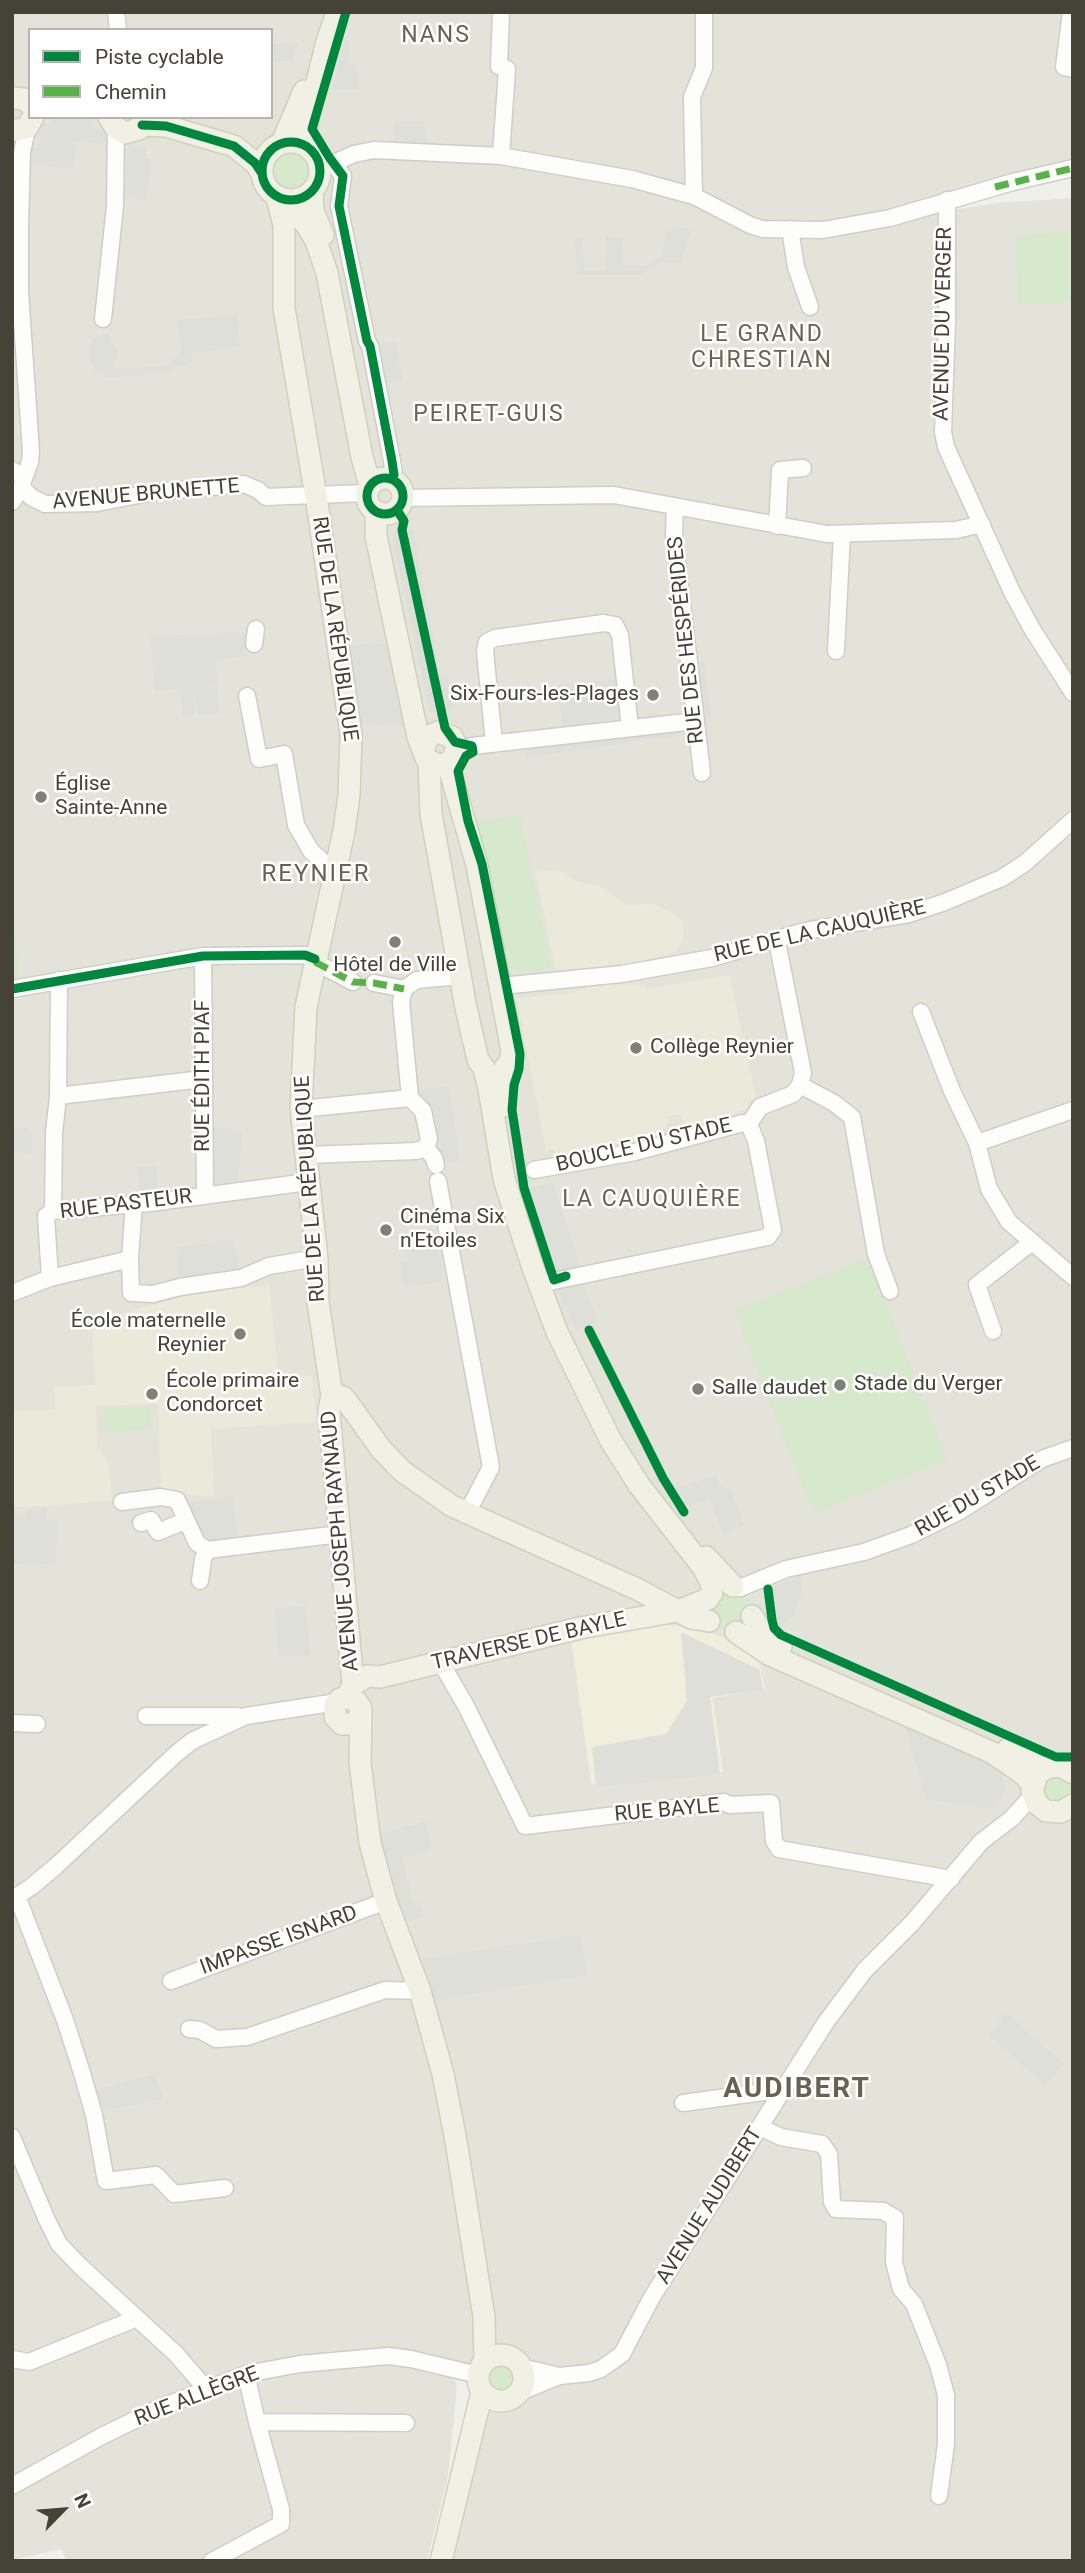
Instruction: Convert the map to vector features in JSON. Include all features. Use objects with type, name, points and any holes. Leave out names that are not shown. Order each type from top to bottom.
[{"type":"main road","points":[[308,148],[306,128],[326,45],[337,12]]},
{"type":"main road","points":[[261,172],[265,157],[279,144],[326,45]]},
{"type":"main road","points":[[173,119],[254,143],[291,142],[308,148],[327,167],[312,191],[298,200],[280,199]]},
{"type":"main road","points":[[123,122],[166,126],[234,146],[255,163],[264,182],[280,199],[294,208],[310,229],[327,272],[362,457],[382,495]]},
{"type":"main road","points":[[312,191],[313,211],[333,267],[382,495],[387,533],[425,718],[446,750],[477,865],[512,1051],[510,1062],[494,1069]]},
{"type":"main road","name":"RUE DE LA RÉPUBLIQUE","points":[[280,199],[284,225],[284,308],[316,496],[351,734],[349,794],[344,831],[306,1007],[301,1109],[317,1258],[318,1301],[331,1396]]},
{"type":"main road","points":[[446,750],[431,814],[478,1060],[494,1069],[502,1094],[515,1174],[557,1279],[571,1340],[618,1435],[668,1511],[715,1569],[744,1598],[762,1632],[780,1647],[970,1731],[1052,1780],[1061,1812],[1073,1805]]},
{"type":"main road","points":[[494,1069],[504,1178],[556,1332],[611,1441],[639,1485],[703,1567],[712,1585],[706,1610],[709,1621],[722,1632],[736,1632],[743,1628],[744,1598]]},
{"type":"main road","points":[[331,1396],[343,1397],[381,1450],[426,1490],[467,1513],[637,1589],[678,1611]]},
{"type":"main road","name":"AVENUE JOSEPH RAYNAUD","points":[[331,1396],[329,1409],[340,1534],[348,1707],[360,1763],[370,1843],[386,1901],[420,1991],[443,2074],[484,2317],[486,2382]]},
{"type":"main road","points":[[710,1596],[722,1587],[744,1598]]},
{"type":"main road","name":"TRAVERSE DE BAYLE","points":[[348,1707],[380,1677],[580,1628],[678,1611],[710,1596]]},
{"type":"main road","name":"TRAVERSE DE BAYLE","points":[[678,1611],[691,1618],[709,1621]]},
{"type":"main road","points":[[736,1632],[770,1655],[993,1753],[1022,1773],[1052,1780]]},
{"type":"main road","name":"AVENUE JOSEPH RAYNAUD","points":[[484,2317],[514,2361]]},
{"type":"main road","points":[[441,2561],[492,2357],[514,2361],[524,2379],[520,2392],[507,2401],[486,2382]]},
{"type":"street","points":[[501,12],[499,66],[508,69],[501,156]]},
{"type":"street","points":[[694,196],[692,97],[704,68],[704,12]]},
{"type":"street","points":[[1071,12],[1064,67],[1073,69]]},
{"type":"street","points":[[12,502],[17,476],[30,462],[20,292],[25,115]]},
{"type":"street","points":[[103,319],[115,206],[117,157],[123,122]]},
{"type":"street","points":[[327,167],[354,154],[374,150],[501,156],[632,179],[694,196],[762,229],[846,228],[1073,168]]},
{"type":"street","points":[[327,167],[343,176],[339,205],[392,461],[382,495]]},
{"type":"street","name":"AVENUE DU VERGER","points":[[947,200],[947,323],[943,432],[946,447],[982,524],[989,546],[1032,629],[1073,693]]},
{"type":"street","points":[[790,229],[796,267],[810,307]]},
{"type":"street","points":[[12,425],[29,431]]},
{"type":"street","points":[[777,526],[780,470],[803,468]]},
{"type":"street","name":"AVENUE BRUNETTE","points":[[17,476],[31,497],[45,504],[97,503],[154,492],[244,484],[266,497],[614,495],[777,526],[842,534],[957,530],[982,524]]},
{"type":"street","name":"RUE DES HESPÉRIDES","points":[[675,506],[674,535],[702,773]]},
{"type":"street","name":"AVENUE DU VERGER","points":[[982,524],[1037,622],[1073,679]]},
{"type":"street","points":[[836,651],[842,534]]},
{"type":"street","points":[[494,743],[485,651],[487,642],[495,638],[604,623],[615,625],[620,635],[630,728]]},
{"type":"street","points":[[247,696],[258,759],[284,754],[296,825],[311,851],[334,872]]},
{"type":"street","points":[[446,750],[695,720]]},
{"type":"street","name":"RUE DE LA CAUQUIÈRE","points":[[501,986],[622,974],[712,958],[822,928],[884,920],[945,902],[1002,878],[1025,863],[1073,820]]},
{"type":"street","points":[[749,1124],[760,1107],[793,1094],[800,1085],[803,1073],[777,941]]},
{"type":"street","points":[[12,989],[202,956],[292,955],[315,961],[353,982]]},
{"type":"street","name":"RUE ÉDITH PIAF","points":[[202,956],[205,1196]]},
{"type":"street","points":[[460,976],[417,980],[404,989],[401,1002],[410,1098],[423,1111],[426,1120],[491,1467],[467,1513]]},
{"type":"street","points":[[53,1211],[59,980]]},
{"type":"street","points":[[374,983],[404,989]]},
{"type":"street","points":[[921,1012],[952,1091],[977,1143],[989,1189],[1009,1222],[1073,1277]]},
{"type":"street","points":[[58,1096],[203,1079]]},
{"type":"street","points":[[800,1085],[834,1102],[852,1117],[876,1254],[890,1291]]},
{"type":"street","points":[[301,1109],[410,1098]]},
{"type":"street","points":[[977,1143],[1073,1110]]},
{"type":"street","name":"BOUCLE DU STADE","points":[[534,1170],[635,1152],[743,1123],[749,1124],[756,1141],[773,1230],[768,1237],[557,1279]]},
{"type":"street","points":[[306,1155],[416,1151],[434,1163]]},
{"type":"street","name":"RUE PASTEUR","points":[[50,1278],[46,1216],[53,1211],[205,1196],[308,1182]]},
{"type":"street","points":[[134,1203],[130,1259],[131,1293],[153,1294],[241,1278],[269,1266],[317,1258]]},
{"type":"street","points":[[993,1331],[977,1285],[1032,1242]]},
{"type":"street","points":[[12,1293],[50,1278],[130,1259]]},
{"type":"street","name":"RUE DU STADE","points":[[744,1598],[762,1580],[786,1570],[864,1552],[911,1535],[960,1511],[1042,1459],[1073,1448]]},
{"type":"street","points":[[122,1502],[162,1497],[177,1500],[197,1544],[207,1550],[340,1534]]},
{"type":"street","points":[[141,1523],[151,1520],[159,1532],[185,1521]]},
{"type":"street","points":[[200,1581],[207,1550]]},
{"type":"street","name":"RUE BAYLE","points":[[441,1663],[466,1706],[525,1826],[724,1802],[729,1805],[771,1802],[774,1841],[779,1849],[951,1879]]},
{"type":"street","points":[[146,1716],[246,1716],[304,1707],[348,1707]]},
{"type":"street","points":[[225,2188],[174,2194],[156,2175],[106,2181],[82,2073],[65,2020],[15,1897],[61,1861],[177,1753],[205,1734],[246,1716]]},
{"type":"street","points":[[12,1723],[37,1724]]},
{"type":"street","name":"AVENUE AUDIBERT","points":[[520,2392],[559,2376],[601,2369],[622,2354],[652,2297],[826,2022],[865,1970],[951,1879],[981,1842],[1012,1818],[1052,1780]]},
{"type":"street","name":"IMPASSE ISNARD","points":[[171,1981],[386,1901]]},
{"type":"street","points":[[385,1990],[411,1966]]},
{"type":"street","points":[[189,2029],[200,2030],[216,2039],[247,2037],[385,1990],[420,1991]]},
{"type":"street","points":[[683,2103],[785,2089]]},
{"type":"street","points":[[760,2127],[781,2137],[822,2144],[829,2154],[832,2202],[836,2209],[883,2211],[895,2218],[894,2262],[901,2289],[914,2304],[939,2365],[946,2395],[946,2444],[939,2496]]},
{"type":"street","points":[[12,2137],[59,2244],[176,2354],[206,2389]]},
{"type":"street","points":[[12,2360],[29,2362],[136,2318]]},
{"type":"street","name":"RUE ALLÈGRE","points":[[12,2486],[157,2409],[246,2374],[300,2364],[388,2356],[411,2359],[486,2382]]},
{"type":"street","name":"AVENUE AUDIBERT","points":[[514,2361],[559,2376]]},
{"type":"street","points":[[212,2561],[281,2524],[281,2509],[246,2374]]},
{"type":"street","points":[[257,2422],[406,2423]]},
{"type":"shaded area","points":[[12,12],[1073,12],[1073,163],[934,213],[996,203],[1073,198],[1073,2561],[448,2561],[475,2389],[467,2364],[427,2354],[388,2350],[210,2382],[180,2347],[140,2311],[29,2357],[12,2355]]},
{"type":"shaded area","points":[[344,41],[350,41],[348,64],[356,64],[359,89],[333,89]]},
{"type":"shaded area","points":[[299,43],[292,61],[273,61],[273,44]]},
{"type":"shaded area","points":[[52,119],[92,119],[92,127],[103,128],[103,132],[107,132],[108,143],[76,141],[74,167],[30,165],[31,148],[38,148],[40,123],[51,124]]},
{"type":"shaded area","points":[[394,122],[423,122],[428,147],[393,147]]},
{"type":"shaded area","points":[[129,145],[146,147],[145,158],[151,159],[147,199],[123,197]]},
{"type":"shaded area","points":[[669,228],[691,229],[681,262],[663,262],[641,275],[577,275],[575,238],[583,238],[584,271],[605,271],[606,237],[623,238],[622,266],[645,266],[660,257]]},
{"type":"shaded area","points":[[237,315],[240,346],[192,353],[191,363],[166,372],[108,378],[94,369],[88,353],[92,339],[107,332],[118,353],[113,364],[118,369],[165,366],[181,352],[178,320]]},
{"type":"shaded area","points":[[396,342],[402,380],[377,385],[370,346]]},
{"type":"shaded area","points":[[413,530],[440,676],[447,675],[453,709],[430,712],[392,536]]},
{"type":"shaded area","points":[[248,633],[244,656],[216,660],[217,686],[193,688],[195,715],[183,716],[180,689],[154,691],[151,636]]},
{"type":"shaded area","points":[[387,643],[404,726],[353,723],[343,646]]},
{"type":"shaded area","points":[[704,662],[712,721],[701,723],[693,664]]},
{"type":"shaded area","points":[[616,679],[623,706],[620,719],[562,725],[557,684]]},
{"type":"shaded area","points":[[217,687],[220,713],[197,715],[194,689]]},
{"type":"shaded area","points":[[678,728],[678,735],[526,758],[525,745]]},
{"type":"shaded area","points":[[559,870],[576,881],[601,887],[626,905],[654,904],[673,913],[682,921],[684,938],[676,951],[620,965],[556,972],[535,871]]},
{"type":"shaded area","name":"Collège Reynier","points":[[729,975],[756,1098],[747,1101],[748,1108],[723,1119],[686,1129],[681,1114],[668,1116],[669,1124],[666,1128],[655,1130],[657,1137],[556,1155],[554,1149],[546,1151],[517,998],[575,993],[575,990],[586,989],[587,986],[610,984],[646,986],[647,989]]},
{"type":"shaded area","points":[[449,1086],[460,1161],[435,1164],[426,1148],[419,1091]]},
{"type":"shaded area","points":[[208,1127],[242,1131],[238,1186],[211,1186]]},
{"type":"shaded area","points":[[12,1128],[27,1128],[32,1133],[32,1153],[12,1152]]},
{"type":"shaded area","points":[[156,1166],[159,1202],[140,1203],[138,1167]]},
{"type":"shaded area","points":[[553,1182],[578,1258],[584,1287],[598,1320],[576,1331],[561,1300],[527,1189]]},
{"type":"shaded area","points":[[438,1231],[444,1281],[404,1287],[401,1262],[408,1260],[405,1238],[390,1237],[411,1234],[412,1239],[431,1237],[431,1232]]},
{"type":"shaded area","points":[[233,1240],[240,1273],[180,1283],[176,1247]]},
{"type":"shaded area","points":[[269,1285],[279,1379],[312,1376],[316,1422],[211,1429],[214,1497],[161,1492],[158,1404],[96,1404],[97,1446],[109,1464],[112,1500],[12,1507],[12,1411],[55,1410],[54,1387],[96,1385],[91,1322],[203,1291]]},
{"type":"shaded area","points":[[716,1475],[718,1483],[731,1491],[744,1525],[723,1534],[710,1499],[686,1507],[678,1488]]},
{"type":"shaded area","points":[[233,1497],[238,1547],[207,1550],[186,1502]]},
{"type":"shaded area","points":[[47,1508],[47,1520],[57,1520],[56,1565],[12,1563],[12,1509],[23,1518],[28,1511]]},
{"type":"shaded area","points":[[803,1574],[801,1594],[794,1615],[778,1627],[773,1587]]},
{"type":"shaded area","points":[[306,1606],[310,1654],[278,1657],[275,1609]]},
{"type":"shaded area","points":[[660,1624],[695,1628],[750,1646],[759,1659],[765,1689],[713,1698],[723,1772],[591,1784],[571,1638]]},
{"type":"shaded area","points":[[681,1632],[760,1670],[763,1690],[710,1697],[720,1774],[596,1787],[592,1747],[666,1734],[687,1701]]},
{"type":"shaded area","points":[[912,1727],[1001,1769],[1005,1791],[993,1809],[926,1799],[906,1728]]},
{"type":"shaded area","points":[[426,1821],[431,1850],[402,1857],[413,1902],[419,1900],[425,1916],[405,1922],[381,1851],[380,1834]]},
{"type":"shaded area","points":[[580,1935],[587,1974],[433,2001],[423,1959]]},
{"type":"shaded area","points":[[1007,2013],[1064,2064],[1045,2085],[988,2035]]},
{"type":"shaded area","points":[[155,2074],[163,2099],[98,2112],[93,2091]]},
{"type":"shaded area","points":[[138,2323],[198,2388],[12,2483],[12,2365]]},
{"type":"shaded area","points":[[387,2360],[425,2367],[454,2378],[457,2387],[448,2476],[427,2561],[67,2561],[61,2549],[12,2560],[12,2489],[101,2441],[250,2378]]},
{"type":"green space","points":[[291,142],[307,147],[315,155],[320,171],[315,187],[307,195],[291,200],[275,195],[267,187],[262,171],[267,155],[275,147]]},
{"type":"green space","points":[[1073,231],[1073,302],[1019,305],[1015,236]]},
{"type":"green space","points":[[520,815],[551,969],[517,973],[509,966],[476,822]]},
{"type":"green space","points":[[12,887],[18,979],[12,981]]},
{"type":"green space","name":"Stade du Verger","points":[[868,1259],[947,1459],[813,1512],[734,1311]]},
{"type":"green space","points":[[150,1406],[151,1429],[105,1432],[104,1409]]},
{"type":"green space","points":[[717,1589],[745,1592],[748,1596],[753,1608],[748,1623],[743,1628],[729,1633],[712,1625],[707,1616],[712,1593]]},
{"type":"green space","points":[[1073,1773],[1073,1805],[1046,1811],[1035,1778]]},
{"type":"green space","points":[[508,2356],[517,2362],[524,2379],[520,2392],[514,2397],[499,2401],[487,2397],[478,2381],[492,2357]]},
{"type":"marked path","points":[[995,187],[1073,168]]},
{"type":"marked path","points":[[315,962],[353,982],[404,989]]},
{"type":"cycle path","points":[[346,12],[312,129],[343,176],[339,206],[370,346],[392,461],[392,479]]},
{"type":"cycle path","points":[[142,125],[166,126],[234,146],[255,163],[261,172]]},
{"type":"cycle path","points":[[285,142],[297,142],[312,150],[320,165],[320,171],[320,177],[312,192],[297,200],[285,200],[270,192],[262,177],[262,165],[270,150],[285,142]]},
{"type":"cycle path","points":[[385,478],[398,483],[403,496],[398,509],[385,514],[372,509],[367,496],[372,483],[385,478]]},
{"type":"cycle path","points":[[397,510],[404,521],[402,530],[445,728],[455,742],[472,746],[473,752],[466,756],[458,771],[468,821],[482,864],[520,1054],[512,1110],[524,1188],[554,1280],[566,1276]]},
{"type":"cycle path","points":[[12,989],[203,956],[305,955],[315,959]]},
{"type":"cycle path","points":[[589,1330],[663,1478],[684,1512]]},
{"type":"cycle path","points":[[768,1589],[774,1628],[781,1635],[1056,1757],[1073,1757]]},
{"type":"place","name":"Six-Fours-les-Plages","points":[[653,695]]},
{"type":"place","name":"Église Sainte-Anne","points":[[41,797]]},
{"type":"place","name":"Hôtel de Ville","points":[[395,942]]},
{"type":"place","name":"Collège Reynier","points":[[636,1048]]},
{"type":"place","name":"Cinéma Six n'Etoiles","points":[[386,1230]]},
{"type":"place","name":"École maternelle Reynier","points":[[240,1334]]},
{"type":"place","name":"Stade du Verger","points":[[840,1385]]},
{"type":"place","name":"Salle daudet","points":[[698,1389]]},
{"type":"place","name":"École primaire Condorcet","points":[[152,1394]]},
{"type":"district","name":"NANS","points":[[436,36]]},
{"type":"district","name":"LE GRAND CHRESTIAN","points":[[762,348]]},
{"type":"district","name":"PEIRET-GUIS","points":[[489,415]]},
{"type":"district","name":"REYNIER","points":[[316,875]]},
{"type":"district","name":"LA CAUQUIÈRE","points":[[652,1200]]},
{"type":"district","name":"AUDIBERT","points":[[797,2090]]}]
